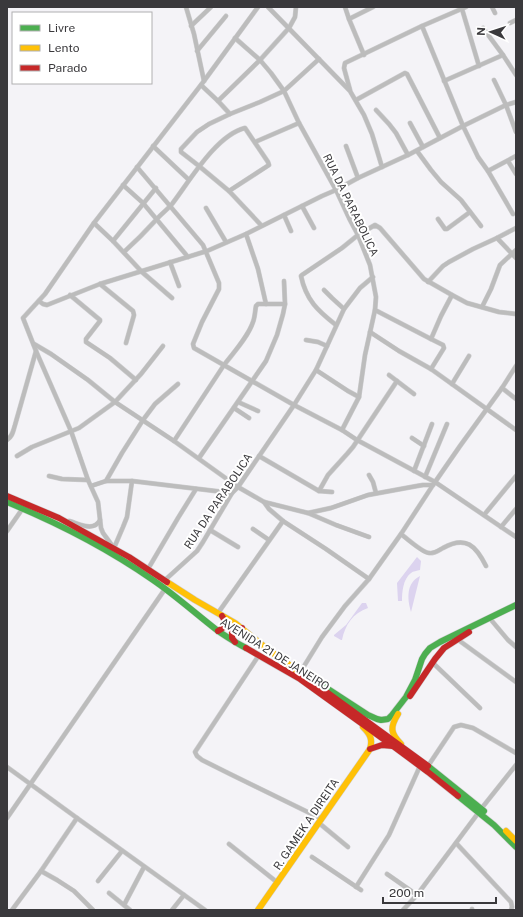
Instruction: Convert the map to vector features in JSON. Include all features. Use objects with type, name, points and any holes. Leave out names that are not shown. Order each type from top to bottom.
[{"type":"main road","name":"AVENIDA 21 DE JANEIRO","points":[[7,496],[59,518],[114,548],[195,600],[244,629],[266,648],[412,754],[460,791],[516,847]]},
{"type":"main road","name":"AVENIDA 21 DE JANEIRO","points":[[7,502],[50,521],[111,553],[142,573],[165,589],[218,631],[300,679],[352,716],[497,822],[516,841]]},
{"type":"main road","points":[[287,663],[368,715],[376,719],[384,720],[390,718],[394,714],[410,690],[422,658],[426,652],[440,642],[516,605]]},
{"type":"main road","points":[[412,754],[396,740],[393,734],[392,724],[434,661],[444,648],[457,639],[516,609]]},
{"type":"main road","points":[[218,631],[225,625],[225,620],[219,614]]},
{"type":"main road","points":[[235,642],[232,638],[234,629],[244,629]]},
{"type":"main road","points":[[426,652],[425,656],[428,660],[434,661]]},
{"type":"main road","points":[[352,716],[370,735],[372,740],[370,749]]},
{"type":"main road","points":[[370,749],[384,744],[393,746]]},
{"type":"main road","name":"R. GAMEK A DIREITA","points":[[258,910],[370,749]]},
{"type":"street","points":[[186,7],[197,51],[202,83],[230,114]]},
{"type":"street","points":[[191,26],[211,7]]},
{"type":"street","points":[[132,481],[124,527],[114,548],[103,534],[98,502],[88,480],[71,431],[23,318],[39,301],[123,185],[202,83],[258,7]]},
{"type":"street","points":[[268,7],[350,91],[364,115],[372,134],[382,167]]},
{"type":"street","points":[[218,101],[260,60],[289,28],[295,17],[296,7]]},
{"type":"street","points":[[346,7],[349,19],[364,55]]},
{"type":"street","points":[[349,19],[373,7]]},
{"type":"street","points":[[492,7],[495,13]]},
{"type":"street","points":[[350,91],[344,66],[345,64],[422,26],[464,8],[479,66]]},
{"type":"street","points":[[197,51],[226,16]]},
{"type":"street","points":[[510,23],[516,20]]},
{"type":"street","points":[[422,26],[463,126],[478,157],[513,214]]},
{"type":"street","points":[[483,28],[516,75]]},
{"type":"street","name":"RUA DA PARABOLICA","points":[[165,580],[197,551],[232,493],[238,487],[294,405],[316,370],[344,309],[360,288],[372,277],[370,265],[358,235],[336,190],[299,123],[284,91],[260,60],[235,38]]},
{"type":"street","points":[[444,81],[503,55]]},
{"type":"street","points":[[261,226],[229,191],[182,152],[181,149],[197,132],[209,124],[284,91],[319,59]]},
{"type":"street","points":[[356,100],[405,73],[407,74],[440,138]]},
{"type":"street","points":[[494,80],[506,105],[516,132]]},
{"type":"street","points":[[39,301],[47,305],[100,284],[207,251],[246,234],[358,178],[417,151],[506,105],[516,102]]},
{"type":"street","points":[[376,110],[396,133],[408,155]]},
{"type":"street","points":[[410,122],[423,147]]},
{"type":"street","points":[[255,142],[299,123]]},
{"type":"street","points":[[124,252],[171,206],[199,166],[225,138],[238,130],[246,128],[268,162],[268,165],[229,191]]},
{"type":"street","points":[[153,146],[189,180]]},
{"type":"street","points":[[346,146],[358,178]]},
{"type":"street","points":[[417,151],[441,182],[461,200],[481,226]]},
{"type":"street","points":[[488,171],[516,156]]},
{"type":"street","points":[[508,161],[516,174]]},
{"type":"street","points":[[137,167],[200,241],[207,251],[219,282],[219,289],[202,322],[193,346],[194,348],[294,405],[342,430],[357,440],[414,470],[516,537]]},
{"type":"street","points":[[123,185],[143,203],[188,257]]},
{"type":"street","points":[[113,241],[156,188]]},
{"type":"street","points":[[302,206],[314,228]]},
{"type":"street","points":[[206,208],[226,242]]},
{"type":"street","points":[[438,219],[445,229],[447,229],[470,212]]},
{"type":"street","points":[[284,215],[291,231]]},
{"type":"street","points":[[94,224],[113,241],[142,272],[172,298]]},
{"type":"street","points":[[336,325],[320,313],[313,305],[301,276],[342,248],[358,235],[375,226],[377,226],[396,246],[420,276],[428,282],[467,303],[499,312],[516,314]]},
{"type":"street","points":[[428,282],[443,266],[449,262],[516,228]]},
{"type":"street","points":[[246,234],[258,269],[266,304]]},
{"type":"street","points":[[497,238],[516,258]]},
{"type":"street","points":[[482,307],[500,265],[516,250]]},
{"type":"street","points":[[170,262],[179,286]]},
{"type":"street","points":[[342,430],[359,397],[376,298],[372,277]]},
{"type":"street","points":[[199,458],[266,361],[281,323],[285,304],[284,280]]},
{"type":"street","points":[[100,284],[134,313],[126,343]]},
{"type":"street","points":[[324,290],[344,309]]},
{"type":"street","points":[[431,339],[452,295]]},
{"type":"street","points":[[70,296],[100,320],[86,339],[86,342],[110,358],[136,380]]},
{"type":"street","points":[[174,441],[249,330],[253,322],[256,306],[258,304],[285,304]]},
{"type":"street","points":[[374,310],[443,345],[444,348],[431,369]]},
{"type":"street","points":[[370,332],[399,351],[431,369],[516,430]]},
{"type":"street","points":[[306,340],[318,342],[327,346]]},
{"type":"street","points":[[33,344],[51,354],[116,402],[199,458],[238,487],[264,502],[308,513],[370,537]]},
{"type":"street","points":[[17,456],[32,447],[79,428],[116,402],[152,362],[163,346]]},
{"type":"street","points":[[7,440],[14,432],[36,351]]},
{"type":"street","points":[[452,384],[469,356]]},
{"type":"street","points":[[301,671],[322,637],[345,606],[369,579],[401,534],[516,366]]},
{"type":"street","points":[[316,370],[359,397]]},
{"type":"street","points":[[389,374],[414,394]]},
{"type":"street","points":[[319,491],[328,475],[348,454],[397,381]]},
{"type":"street","points":[[106,481],[143,420],[155,404],[178,384]]},
{"type":"street","points":[[502,388],[516,399]]},
{"type":"street","points":[[238,402],[258,411]]},
{"type":"street","points":[[234,408],[248,418]]},
{"type":"street","points":[[414,470],[432,424]]},
{"type":"street","points":[[425,477],[447,424]]},
{"type":"street","points":[[412,438],[424,446]]},
{"type":"street","points":[[259,456],[319,491],[332,492]]},
{"type":"street","points":[[369,475],[376,493]]},
{"type":"street","points":[[49,476],[62,479],[88,480]]},
{"type":"street","points":[[484,515],[516,476]]},
{"type":"street","points":[[91,486],[106,481],[132,481],[232,493]]},
{"type":"street","points":[[308,513],[331,508],[376,493],[434,484]]},
{"type":"street","points":[[148,569],[196,489]]},
{"type":"street","points":[[264,502],[269,509],[283,521],[369,579]]},
{"type":"street","points":[[7,531],[23,508]]},
{"type":"street","points":[[501,526],[516,508]]},
{"type":"street","points":[[59,518],[89,527],[96,525],[100,519]]},
{"type":"street","points":[[219,614],[283,521]]},
{"type":"street","points":[[253,529],[269,540]]},
{"type":"street","points":[[210,530],[238,547]]},
{"type":"street","points":[[401,534],[429,553],[433,553],[451,543],[458,542],[469,544],[473,546],[486,566]]},
{"type":"street","points":[[7,818],[165,589]]},
{"type":"street","points":[[492,620],[508,640],[516,647]]},
{"type":"street","points":[[457,639],[516,682]]},
{"type":"street","points":[[258,655],[195,752],[202,760],[321,821],[348,846]]},
{"type":"street","points":[[434,661],[480,708]]},
{"type":"street","points":[[428,766],[454,728],[461,725],[473,728],[516,753]]},
{"type":"street","points":[[410,910],[405,908],[417,895],[516,765]]},
{"type":"street","points":[[356,887],[389,835],[420,766]]},
{"type":"street","points":[[7,767],[205,910]]},
{"type":"street","points":[[12,910],[42,871],[76,818]]},
{"type":"street","points":[[456,843],[511,902],[511,910]]},
{"type":"street","points":[[229,844],[278,883]]},
{"type":"street","points":[[98,880],[122,851]]},
{"type":"street","points":[[312,857],[361,890]]},
{"type":"street","points":[[124,905],[144,867]]},
{"type":"street","points":[[42,871],[74,891],[93,910]]},
{"type":"street","points":[[388,874],[417,895]]},
{"type":"street","points":[[109,892],[130,910]]},
{"type":"street","points":[[172,910],[184,895]]},
{"type":"shaded area","points":[[417,557],[421,561],[420,570],[413,572],[408,576],[402,594],[402,601],[398,601],[397,583]]},
{"type":"shaded area","points":[[420,576],[411,612],[408,597],[410,587],[415,579]]},
{"type":"shaded area","points":[[362,603],[366,603],[368,608],[358,613],[350,620],[345,629],[342,640],[334,636],[346,625]]},
{"type":"traffic: fast","points":[[7,502],[63,527],[118,557],[161,586],[218,631],[246,648]]},
{"type":"traffic: fast","points":[[305,674],[368,715],[381,720],[388,719],[406,697],[415,680],[422,659],[430,648],[516,605]]},
{"type":"traffic: fast","points":[[428,766],[484,811]]},
{"type":"traffic: fast","points":[[458,796],[494,825],[516,847]]},
{"type":"traffic: slow","points":[[167,582],[235,623],[299,672]]},
{"type":"traffic: slow","points":[[398,714],[392,730],[401,744]]},
{"type":"traffic: slow","points":[[258,910],[370,749],[370,737],[363,727]]},
{"type":"traffic: slow","points":[[506,831],[516,841]]},
{"type":"traffic: jam","points":[[7,496],[59,518],[129,557],[167,582]]},
{"type":"traffic: jam","points":[[218,631],[224,625],[222,616]]},
{"type":"traffic: jam","points":[[235,642],[232,638],[232,632],[236,628],[242,628]]},
{"type":"traffic: jam","points":[[410,696],[444,648],[469,632]]},
{"type":"traffic: jam","points":[[246,648],[300,679],[393,746],[458,796]]},
{"type":"traffic: jam","points":[[299,672],[428,766]]},
{"type":"traffic: jam","points":[[370,749],[382,745],[393,746]]}]
